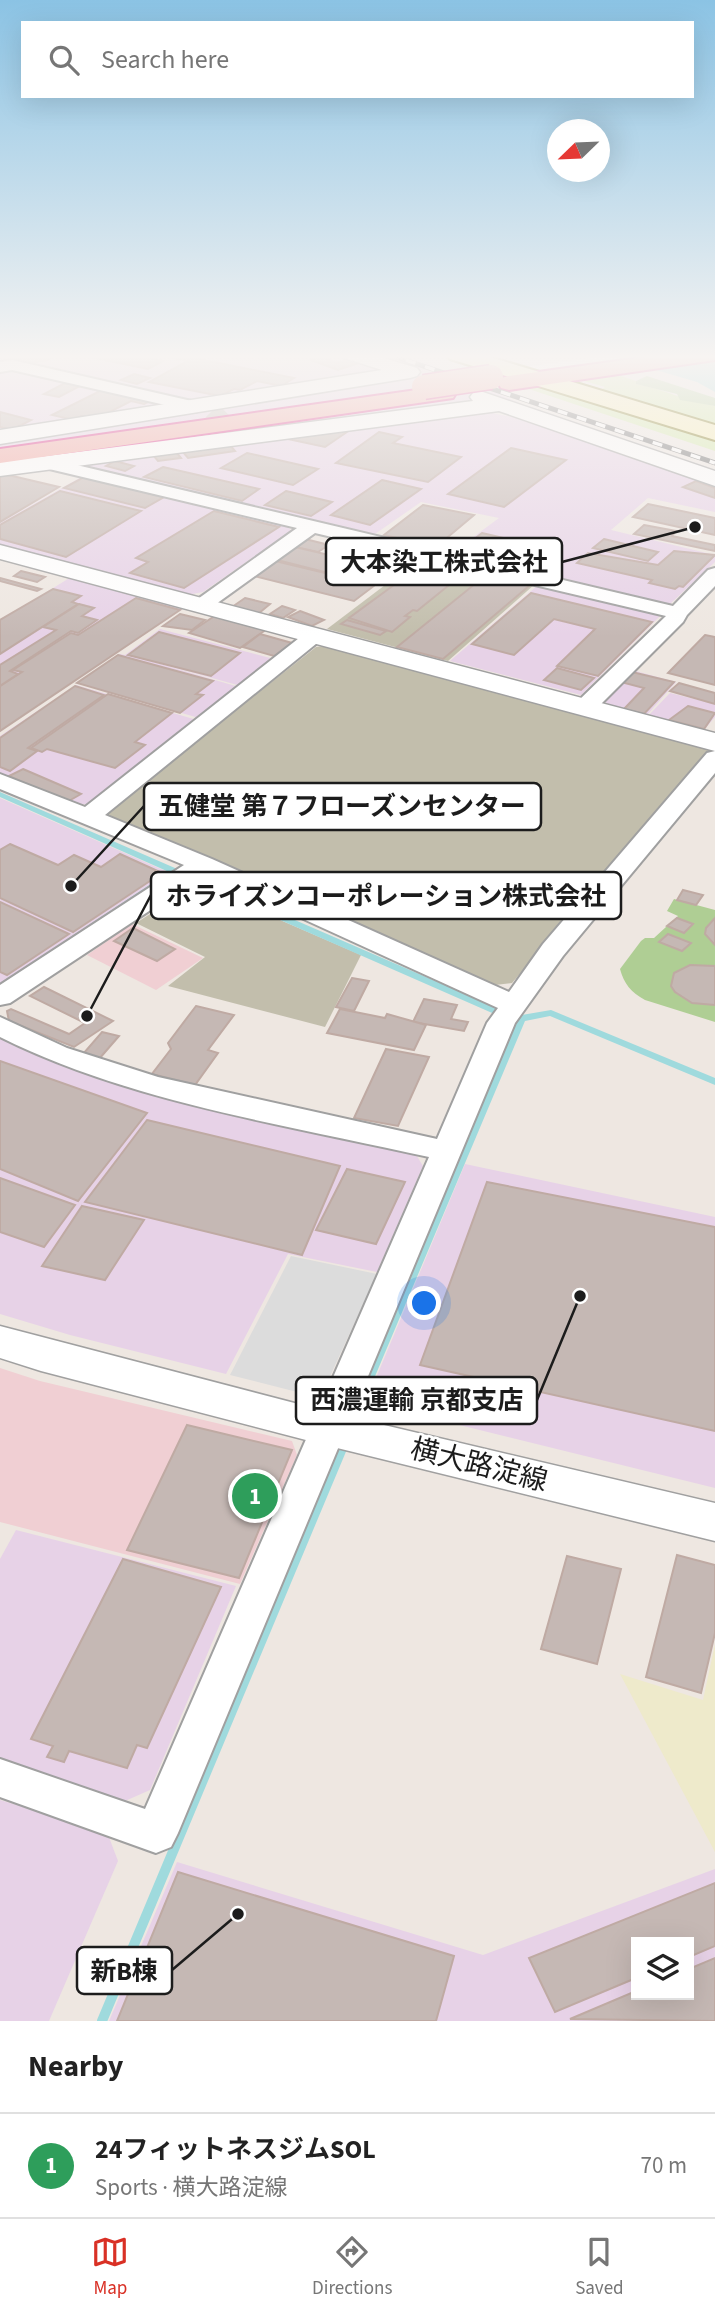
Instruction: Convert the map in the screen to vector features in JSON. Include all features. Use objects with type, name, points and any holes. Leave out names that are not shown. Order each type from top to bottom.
[{"type":"highway","points":[[0,456],[45,448]]},
{"type":"street","points":[[0,469],[131,448]]},
{"type":"street","points":[[657,448],[715,478]]},
{"type":"street","points":[[38,461],[677,612]]},
{"type":"street","points":[[202,606],[312,526]]},
{"type":"street","points":[[0,552],[715,742]]},
{"type":"street","points":[[585,707],[676,618],[677,612],[715,574]]},
{"type":"street","points":[[87,817],[315,635]]},
{"type":"street","points":[[0,1778],[156,1833],[507,1013],[553,950],[715,758]]},
{"type":"street","points":[[0,781],[87,817],[193,871],[507,1013]]},
{"type":"street","points":[[0,998],[193,871]]},
{"type":"street","points":[[0,1026],[57,1054],[152,1085],[447,1151]]},
{"type":"street","name":"横大路淀線","points":[[0,1342],[329,1429],[715,1522]]},
{"type":"shaded area","points":[[0,448],[606,448],[715,487],[715,512],[648,498],[611,530],[715,555],[715,562],[669,605],[506,564],[538,536],[505,563],[453,552],[499,518],[421,502],[375,534],[76,464],[0,471]]},
{"type":"shaded area","points":[[83,476],[288,526],[291,531],[203,592],[187,595],[0,545],[0,523]]},
{"type":"shaded area","points":[[422,557],[535,584],[448,661],[327,629]]},
{"type":"shaded area","points":[[71,577],[184,608],[0,731],[0,621]]},
{"type":"shaded area","points":[[538,585],[662,614],[581,695],[450,661]]},
{"type":"shaded area","points":[[160,629],[274,659],[241,686],[143,659],[239,687],[199,718],[78,683],[120,654],[125,655]]},
{"type":"shaded area","points":[[330,645],[705,744],[711,751],[512,983],[495,985],[363,933],[111,820],[108,811],[316,647]]},
{"type":"shaded area","points":[[632,670],[676,682],[647,715],[609,706],[603,699]]},
{"type":"shaded area","points":[[76,685],[197,720],[87,804],[72,805],[0,775],[0,736]]},
{"type":"shaded area","points":[[670,693],[715,704],[715,717],[704,730],[649,715]]},
{"type":"shaded area","points":[[0,798],[170,873],[0,985]]},
{"type":"shaded area","points":[[197,884],[361,955],[325,1027],[168,986],[205,957],[136,923]]},
{"type":"shaded area","points":[[132,924],[203,958],[156,990],[87,955]]},
{"type":"shaded area","points":[[0,1037],[60,1064],[158,1095],[415,1153],[423,1166],[377,1272],[288,1254],[226,1374],[70,1335],[0,1314]]},
{"type":"shaded area","points":[[465,1164],[715,1217],[715,1488],[366,1402]]},
{"type":"shaded area","points":[[291,1256],[377,1274],[326,1385],[301,1393],[230,1375]]},
{"type":"shaded area","points":[[0,1368],[40,1381],[292,1441],[297,1455],[240,1584],[0,1522]]},
{"type":"shaded area","points":[[16,1530],[236,1586],[150,1790],[116,1805],[0,1767],[0,1559]]},
{"type":"shaded area","points":[[715,1644],[715,1852],[620,1674],[703,1700]]},
{"type":"shaded area","points":[[0,1800],[107,1832],[118,1861],[49,2021],[0,2021]]},
{"type":"shaded area","points":[[177,1862],[483,1955],[715,1869],[715,2021],[109,2021]]},
{"type":"green space","points":[[674,899],[715,910],[715,1022],[645,1000],[629,987],[620,969],[641,941],[654,938],[678,916],[667,911]]},
{"type":"water","points":[[0,792],[516,1016],[551,1010],[715,1078],[715,1085],[550,1016],[525,1021],[365,1400],[361,1391],[515,1023],[175,874],[0,990],[0,984],[169,872],[0,797]]},
{"type":"building","points":[[233,448],[235,451],[188,458],[182,451]]},
{"type":"building","points":[[356,448],[419,448],[461,457],[428,482],[336,463]]},
{"type":"building","points":[[511,448],[566,460],[504,507],[448,494]]},
{"type":"building","points":[[176,452],[181,458],[158,461],[153,455]]},
{"type":"building","points":[[247,453],[318,469],[293,485],[221,468]]},
{"type":"building","points":[[115,461],[134,466],[125,471],[106,466]]},
{"type":"building","points":[[163,467],[259,489],[242,501],[144,477]]},
{"type":"building","points":[[4,474],[59,487],[0,522],[0,476]]},
{"type":"building","points":[[84,477],[164,497],[145,508],[64,488]]},
{"type":"building","points":[[382,480],[421,489],[370,525],[331,515]]},
{"type":"building","points":[[696,481],[715,488],[715,498],[683,487]]},
{"type":"building","points":[[60,491],[141,511],[66,557],[0,539],[0,525]]},
{"type":"building","points":[[286,491],[332,502],[311,516],[265,505]]},
{"type":"building","points":[[648,504],[715,518],[715,535],[633,517]]},
{"type":"building","points":[[423,505],[474,515],[436,547],[384,535]]},
{"type":"building","points":[[214,511],[279,527],[184,588],[130,573],[148,562],[136,558]]},
{"type":"building","points":[[644,525],[676,531],[672,536],[715,545],[715,551],[634,534]]},
{"type":"building","points":[[482,533],[512,540],[494,554],[502,556],[497,560],[459,551]]},
{"type":"building","points":[[301,538],[329,545],[318,552],[295,547]]},
{"type":"building","points":[[604,539],[658,552],[648,561],[593,548]]},
{"type":"building","points":[[350,544],[372,549],[376,546],[418,556],[376,585],[277,560],[295,547],[333,556]]},
{"type":"building","points":[[674,551],[715,555],[683,587],[675,589],[649,583],[652,580],[577,563],[588,553],[658,565]]},
{"type":"building","points":[[271,560],[375,585],[354,601],[250,575]]},
{"type":"building","points":[[428,560],[463,569],[460,571],[464,573],[417,611],[413,610],[405,616],[410,617],[392,632],[349,618]]},
{"type":"building","points":[[21,571],[45,577],[37,582],[14,576]]},
{"type":"building","points":[[486,575],[530,585],[443,659],[397,647]]},
{"type":"building","points":[[0,578],[41,589],[37,591],[0,581]]},
{"type":"building","points":[[53,589],[81,596],[72,602],[78,604],[0,654],[0,620]]},
{"type":"building","points":[[531,593],[652,622],[598,676],[557,666],[595,629],[554,619],[514,655],[472,644]]},
{"type":"building","points":[[136,598],[180,610],[0,731],[0,686],[22,672],[13,670],[71,633],[78,635]]},
{"type":"building","points":[[245,598],[270,604],[258,614],[232,607]]},
{"type":"building","points":[[79,604],[94,608],[82,616],[97,620],[78,633],[71,631],[10,671],[18,674],[0,686],[0,665],[56,630],[43,627]]},
{"type":"building","points":[[282,606],[295,610],[283,618],[270,614]]},
{"type":"building","points":[[300,611],[324,620],[312,626],[288,617]]},
{"type":"building","points":[[180,614],[205,620],[192,630],[163,626]]},
{"type":"building","points":[[216,615],[267,629],[240,648],[189,633]]},
{"type":"building","points":[[347,620],[386,631],[380,635],[341,624]]},
{"type":"building","points":[[159,632],[240,653],[211,676],[128,655]]},
{"type":"building","points":[[260,634],[292,643],[274,656],[243,647]]},
{"type":"building","points":[[705,635],[715,637],[715,685],[668,673]]},
{"type":"building","points":[[118,655],[213,681],[196,694],[203,695],[180,713],[77,683]]},
{"type":"building","points":[[557,668],[594,678],[581,690],[544,680]]},
{"type":"building","points":[[632,672],[674,682],[644,714],[624,709],[644,688],[621,682]]},
{"type":"building","points":[[679,683],[715,693],[715,704],[670,691]]},
{"type":"building","points":[[75,686],[104,695],[28,748],[37,751],[10,771],[0,767],[0,738]]},
{"type":"building","points":[[108,694],[172,713],[135,742],[145,745],[115,768],[47,749],[42,752],[31,748]]},
{"type":"building","points":[[688,706],[715,713],[704,729],[669,720]]},
{"type":"building","points":[[23,769],[81,794],[67,802],[9,776]]},
{"type":"building","points":[[10,844],[58,865],[74,855],[101,867],[120,854],[162,873],[73,932],[0,898],[0,850]]},
{"type":"building","points":[[683,890],[703,895],[696,905],[677,900]]},
{"type":"building","points":[[0,902],[69,934],[7,975],[0,972]]},
{"type":"building","points":[[677,918],[693,924],[684,933],[667,926]]},
{"type":"building","points":[[715,918],[715,945],[705,934],[706,928]]},
{"type":"building","points":[[133,928],[175,949],[157,961],[114,941]]},
{"type":"building","points":[[668,934],[691,943],[682,951],[659,942]]},
{"type":"building","points":[[690,965],[715,966],[715,1005],[692,1003],[675,992],[671,986],[674,973]]},
{"type":"building","points":[[352,978],[369,981],[354,1011],[336,1007]]},
{"type":"building","points":[[44,987],[113,1021],[74,1047],[9,1021],[7,1011],[11,1009],[69,1034],[85,1023],[30,996]]},
{"type":"building","points":[[424,999],[457,1005],[451,1019],[468,1022],[464,1031],[413,1022]]},
{"type":"building","points":[[196,1006],[234,1015],[208,1050],[218,1053],[195,1085],[152,1074],[171,1049],[168,1043]]},
{"type":"building","points":[[340,1009],[385,1018],[387,1014],[426,1025],[414,1050],[327,1033]]},
{"type":"building","points":[[102,1032],[119,1036],[99,1059],[83,1054]]},
{"type":"building","points":[[386,1049],[429,1057],[398,1126],[354,1118]]},
{"type":"building","points":[[0,1061],[147,1113],[78,1201],[0,1169]]},
{"type":"building","points":[[147,1120],[340,1166],[302,1255],[85,1202]]},
{"type":"building","points":[[347,1169],[405,1182],[376,1244],[316,1230]]},
{"type":"building","points":[[0,1178],[75,1205],[44,1247],[0,1232]]},
{"type":"building","points":[[487,1182],[715,1227],[715,1431],[420,1365]]},
{"type":"building","points":[[82,1206],[144,1220],[105,1280],[42,1266]]},
{"type":"building","points":[[187,1425],[292,1450],[239,1578],[127,1550]]},
{"type":"building","points":[[677,1555],[715,1565],[715,1633],[701,1693],[646,1677]]},
{"type":"building","points":[[567,1556],[621,1569],[597,1664],[541,1649]]},
{"type":"building","points":[[123,1559],[221,1587],[147,1748],[137,1745],[127,1768],[69,1751],[64,1762],[47,1757],[53,1746],[31,1739]]},
{"type":"building","points":[[178,1872],[454,1956],[436,2021],[117,2021]]},
{"type":"building","points":[[715,1883],[715,1946],[694,1955],[694,1937],[631,1937],[631,1980],[555,2012],[529,1958]]},
{"type":"building","points":[[715,1958],[715,2021],[570,2019],[631,1993],[631,2000],[694,2000],[694,1967]]},
{"type":"waterway","points":[[352,1424],[366,1390]]},
{"type":"waterway","points":[[102,2021],[345,1441]]},
{"type":"railway","points":[[671,448],[715,463]]},
{"type":"place","name":"大本染工株式会社","points":[[695,527]]},
{"type":"place","name":"五健堂 第７フローズンセンター","points":[[71,886]]},
{"type":"place","name":"ホライズンコーポレーション株式会社","points":[[87,1016]]},
{"type":"place","name":"西濃運輸 京都支店","points":[[580,1296]]},
{"type":"place","name":"24フィットネスジムSOL","points":[[255,1496]]},
{"type":"place","name":"新B棟","points":[[238,1914]]}]
